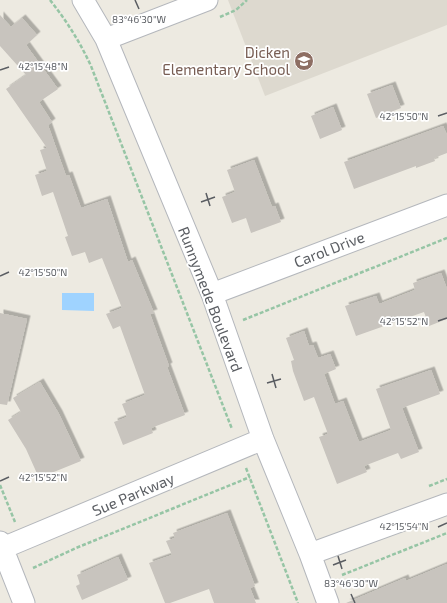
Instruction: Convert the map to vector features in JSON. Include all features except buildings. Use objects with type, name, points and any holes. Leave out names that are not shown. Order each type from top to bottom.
[{"type":"street","name":"Runnymede Boulevard","points":[[83,0],[106,39],[212,294],[263,439],[310,554],[328,603]]},
{"type":"street","points":[[106,39],[207,0]]},
{"type":"street","name":"Carol Drive","points":[[212,294],[447,204]]},
{"type":"street","name":"Sue Parkway","points":[[1,545],[263,439]]},
{"type":"street","points":[[310,554],[447,504]]},
{"type":"street","points":[[1,545],[24,603]]},
{"type":"path","points":[[50,0],[60,13],[91,66],[298,603]]},
{"type":"path","points":[[197,339],[447,238]]},
{"type":"path","points":[[13,576],[76,548],[250,477]]},
{"type":"path","points":[[342,575],[447,533]]},
{"type":"shaded area","name":"Dicken Elementary School","points":[[228,0],[447,0],[447,25],[265,96]]},
{"type":"water","points":[[62,293],[94,293],[94,311],[62,310]]},
{"type":"place","name":"Dicken Elementary School","points":[[304,61]]}]
